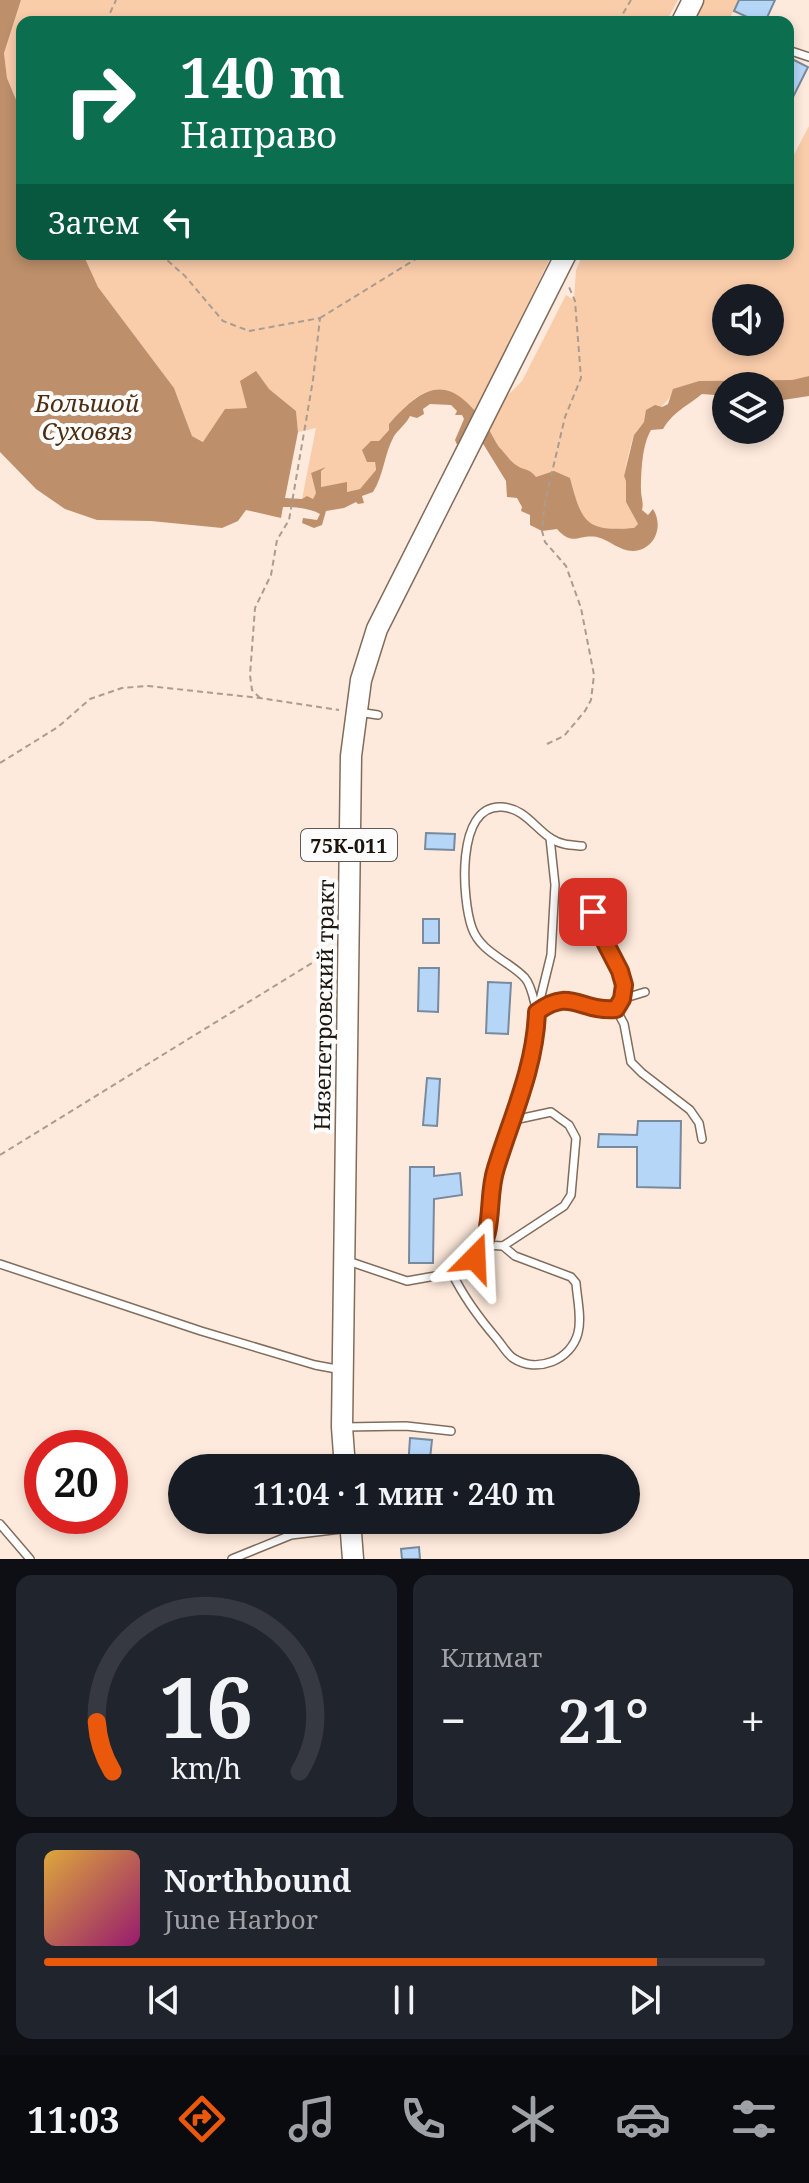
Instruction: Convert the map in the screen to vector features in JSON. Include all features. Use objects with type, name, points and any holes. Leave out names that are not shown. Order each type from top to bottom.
[{"type":"main road","name":"Нязепетровский тракт","points":[[344,1454],[343,1259],[351,756],[361,680],[377,629],[563,260]]},
{"type":"main road","points":[[352,1534],[353,1559]]},
{"type":"lane","points":[[356,712],[378,715]]},
{"type":"lane","points":[[537,1012],[527,980],[485,947],[472,929],[465,881],[468,838],[476,818],[488,810],[502,807],[527,815],[550,838],[561,844],[582,846]]},
{"type":"lane","points":[[343,1259],[407,1281],[464,1268],[485,1245],[495,1171],[514,1120],[536,1042],[537,1012],[551,955],[555,885],[550,838]]},
{"type":"lane","points":[[593,912],[624,985],[622,999],[616,1009]]},
{"type":"lane","points":[[622,999],[645,992]]},
{"type":"lane","points":[[537,1012],[551,1002],[568,999],[589,1008],[616,1009]]},
{"type":"lane","points":[[616,1009],[624,1024],[631,1062],[690,1110],[699,1123],[702,1139]]},
{"type":"lane","points":[[485,1245],[503,1246],[564,1206],[573,1188],[576,1138],[569,1125],[551,1112],[514,1120]]},
{"type":"lane","points":[[452,1273],[467,1303],[513,1358],[532,1365],[546,1364],[560,1358],[574,1343],[579,1330],[576,1283],[571,1277],[515,1256],[503,1246]]},
{"type":"lane","points":[[0,1264],[201,1331],[315,1365],[343,1370]]},
{"type":"lane","points":[[342,1427],[406,1426],[451,1431]]},
{"type":"lane","points":[[0,1524],[30,1559]]},
{"type":"lane","points":[[232,1559],[296,1534]]},
{"type":"path","points":[[167,260],[185,276],[223,321],[249,331],[320,318],[414,260]]},
{"type":"path","points":[[547,744],[564,736],[585,711],[591,700],[594,675],[576,594],[566,566],[545,542],[542,531],[545,502],[565,417],[581,378],[575,301],[563,260]]},
{"type":"path","points":[[260,698],[252,690],[250,675],[255,608],[271,575],[277,540],[289,520],[313,380],[320,318]]},
{"type":"path","points":[[0,763],[58,727],[90,699],[116,690],[148,686],[356,712]]},
{"type":"path","points":[[0,1155],[347,941]]},
{"type":"shaded area","points":[[21,0],[678,0],[669,16],[16,16],[16,100],[7,78],[4,52]]},
{"type":"shaded area","points":[[703,0],[739,0],[731,16],[695,16]]},
{"type":"shaded area","points":[[809,126],[809,376],[784,380],[784,372],[712,372],[712,381],[699,381],[674,389],[636,432],[630,448],[624,476],[626,502],[638,524],[634,528],[605,528],[588,522],[578,506],[570,478],[536,477],[518,467],[503,452],[488,428],[504,399],[522,381],[566,295],[574,300],[576,270],[580,260],[794,260],[794,155]]},
{"type":"shaded area","points":[[86,260],[549,260],[476,412],[451,393],[440,390],[420,395],[389,424],[389,430],[379,441],[371,441],[376,471],[360,489],[347,492],[347,483],[321,487],[321,471],[311,473],[316,493],[313,499],[302,499],[316,428],[298,432],[296,411],[269,389],[247,408],[225,409],[204,442],[192,436],[174,388],[98,287]]},
{"type":"water","name":"Большой Суховяз","points":[[0,0],[21,0],[4,53],[7,78],[16,100],[16,260],[86,260],[98,287],[174,388],[192,436],[203,442],[225,409],[247,408],[240,381],[256,371],[269,389],[296,411],[298,432],[285,498],[302,499],[307,496],[313,499],[316,493],[311,473],[326,467],[321,471],[321,487],[347,482],[347,492],[360,489],[376,470],[375,462],[367,462],[362,450],[371,441],[379,441],[389,430],[389,424],[415,399],[427,392],[450,391],[473,409],[499,447],[516,465],[536,477],[554,471],[570,478],[578,505],[588,521],[605,528],[634,528],[638,524],[626,502],[624,476],[634,435],[644,422],[646,410],[655,405],[662,407],[668,404],[673,389],[699,381],[712,381],[712,395],[702,394],[676,413],[663,429],[651,430],[643,459],[642,510],[648,515],[653,509],[658,523],[652,542],[641,550],[623,549],[597,537],[572,539],[557,529],[542,531],[530,525],[530,515],[521,511],[517,498],[507,497],[506,481],[482,442],[458,447],[455,440],[464,419],[462,415],[455,415],[457,411],[451,405],[430,404],[423,409],[424,414],[417,418],[410,416],[394,436],[373,492],[362,496],[364,503],[356,502],[326,511],[322,525],[314,528],[302,523],[303,518],[317,520],[320,514],[292,507],[283,507],[281,518],[246,510],[238,521],[222,528],[151,521],[97,520],[65,509],[36,489],[0,452]]},
{"type":"water","name":"Большой Суховяз","points":[[809,376],[809,396],[784,400],[784,380]]},
{"type":"building","points":[[739,0],[775,0],[768,16],[745,16],[734,11]]},
{"type":"building","points":[[794,60],[808,67],[794,95]]},
{"type":"building","points":[[426,833],[455,834],[454,850],[425,849]]},
{"type":"building","points":[[423,919],[439,919],[439,943],[423,943]]},
{"type":"building","points":[[419,968],[439,968],[438,1012],[418,1011]]},
{"type":"building","points":[[488,982],[511,983],[508,1034],[486,1033]]},
{"type":"building","points":[[427,1078],[440,1079],[437,1126],[423,1125]]},
{"type":"building","points":[[638,1121],[681,1121],[680,1188],[637,1187],[637,1147],[598,1147],[599,1134],[637,1135]]},
{"type":"building","points":[[410,1167],[434,1167],[434,1176],[460,1173],[462,1195],[434,1199],[433,1263],[409,1263]]},
{"type":"building","points":[[410,1438],[432,1440],[430,1454],[409,1454]]},
{"type":"building","points":[[419,1547],[420,1559],[402,1559],[401,1549]]},
{"type":"route","points":[[475,1258],[485,1245],[495,1171],[514,1120],[536,1042],[537,1012],[551,1002],[568,999],[589,1008],[616,1009],[622,999],[624,985],[620,971],[593,912]]}]
